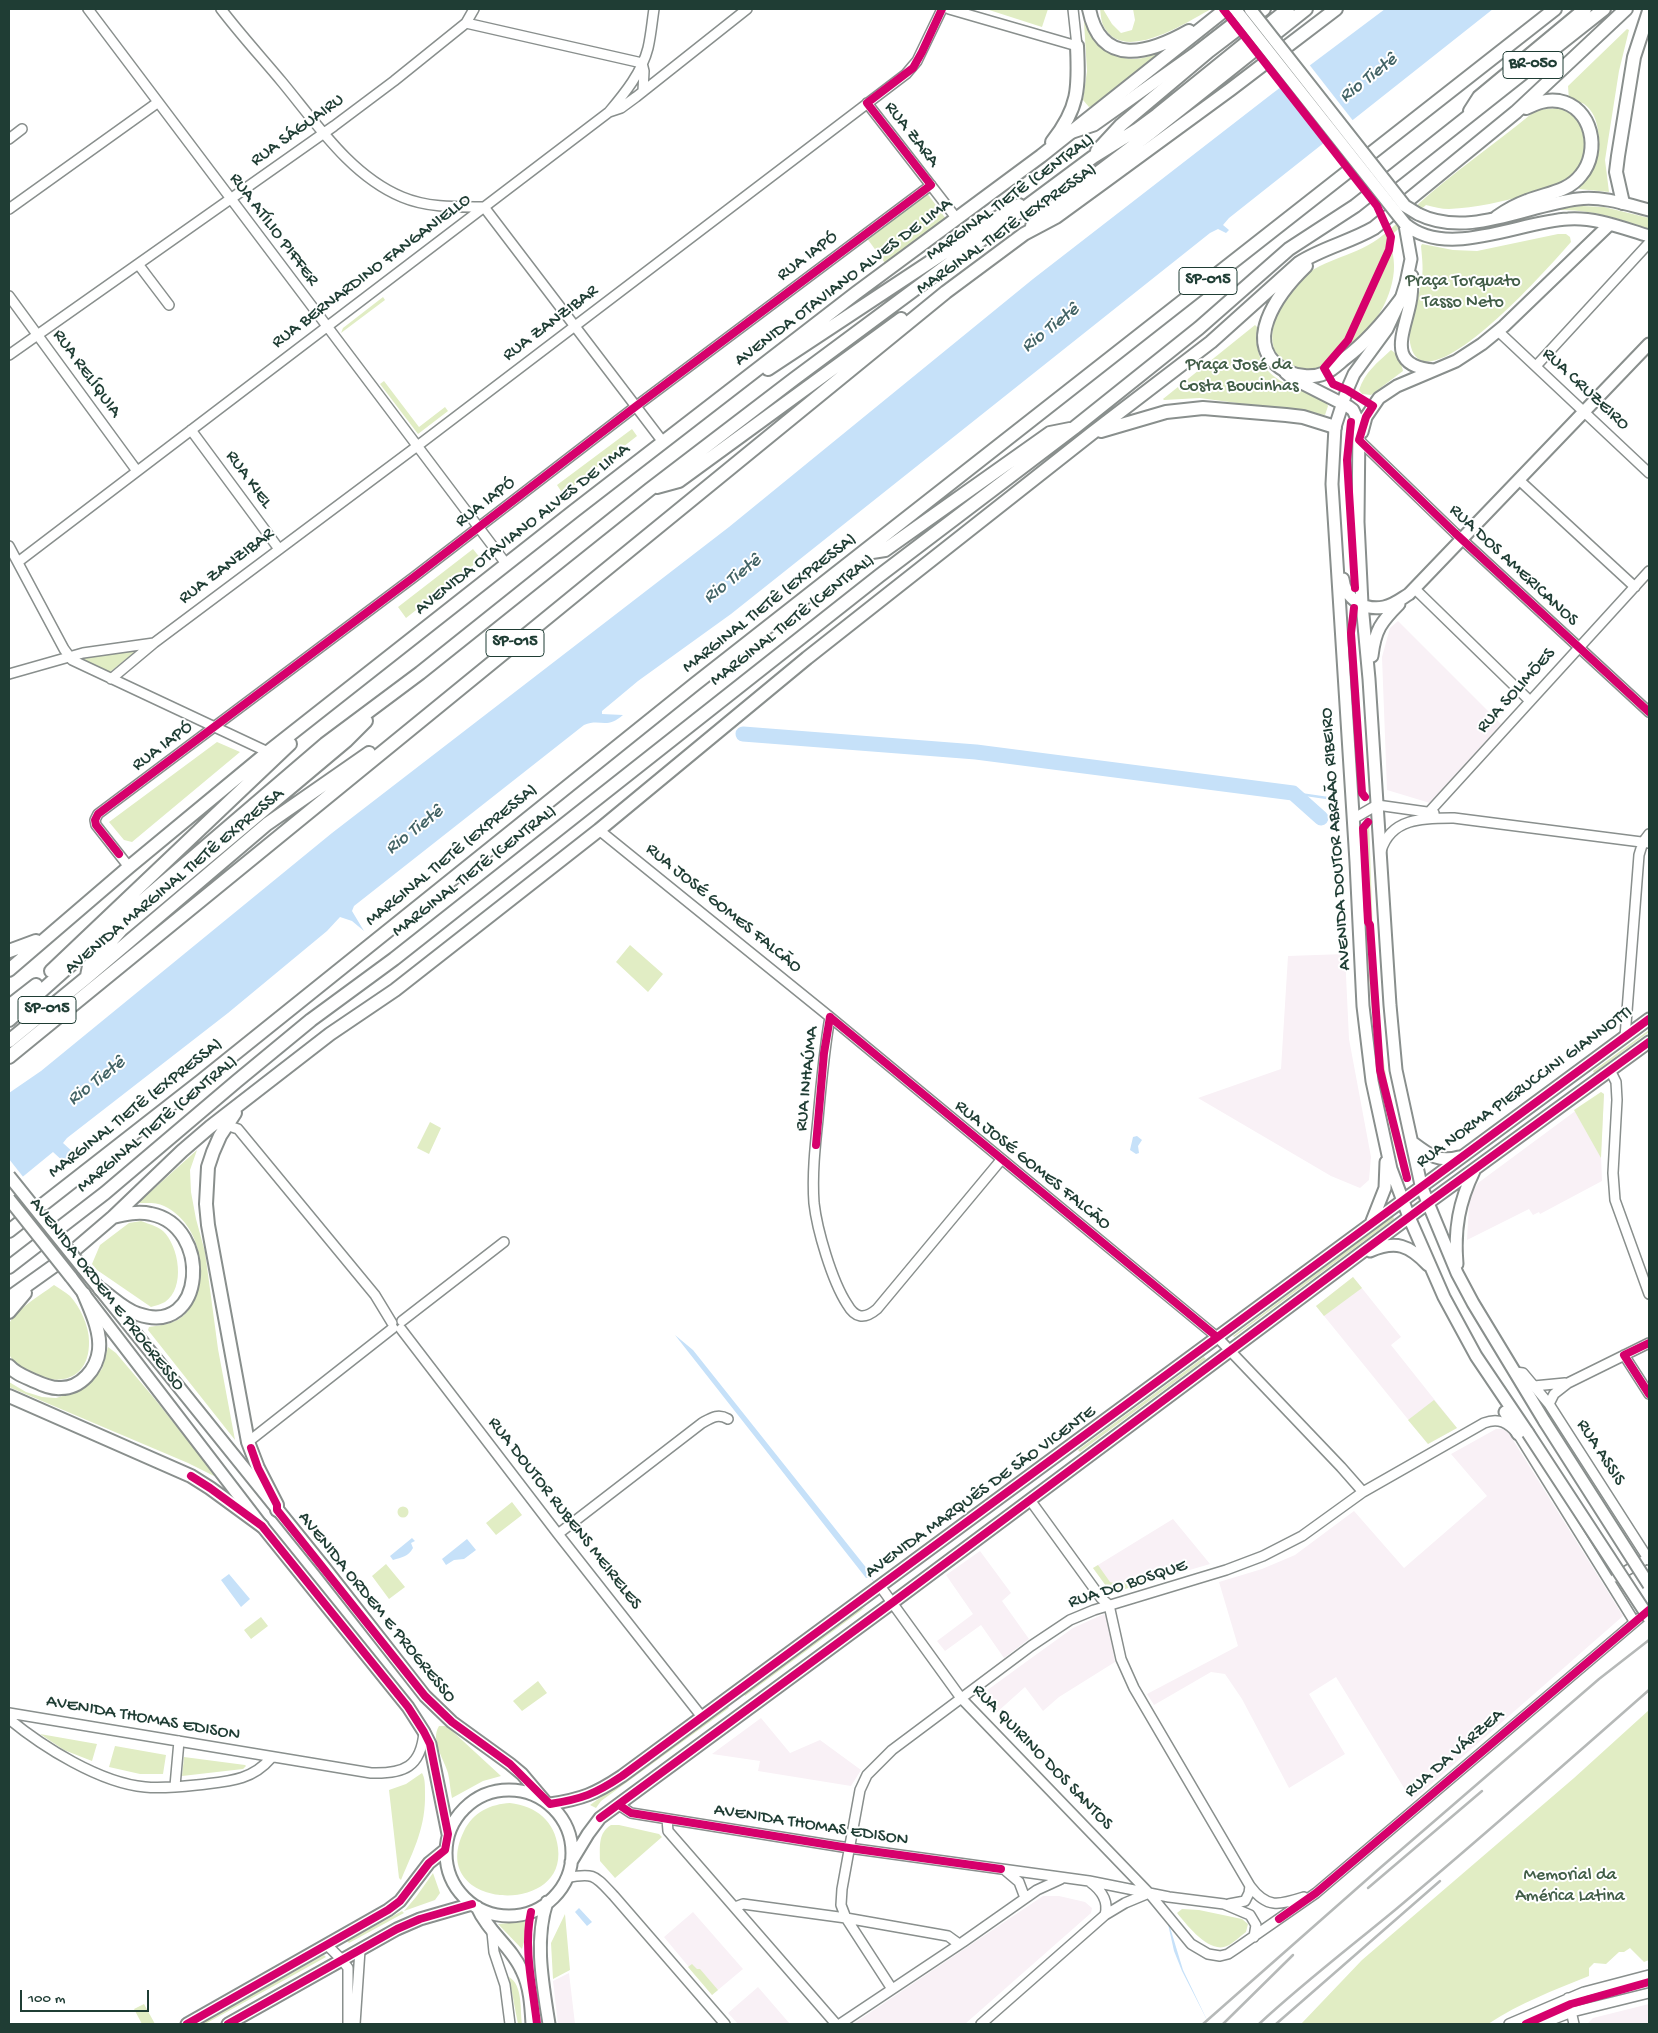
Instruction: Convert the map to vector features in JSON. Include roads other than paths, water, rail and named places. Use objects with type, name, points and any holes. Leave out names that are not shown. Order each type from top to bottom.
[{"type":"highway","points":[[1089,9],[1095,28],[1103,39],[1112,47],[1125,51],[1141,51],[1163,44],[1222,12]]},
{"type":"highway","points":[[1093,156],[1121,125],[1209,51],[1264,9]]},
{"type":"highway","name":"MARGINAL TIETÊ (CENTRAL)","points":[[9,1020],[171,876],[325,744],[379,704],[649,490],[794,379],[1093,156],[1138,130],[1288,9]]},
{"type":"highway","name":"SP-015","points":[[1024,234],[1042,216],[1165,122],[1306,9]]},
{"type":"highway","name":"MARGINAL TIETÊ (EXPRESSA)","points":[[9,1057],[946,292],[1024,234],[1056,217],[1231,89],[1336,9]]},
{"type":"highway","name":"MARGINAL TIETÊ (EXPRESSA)","points":[[9,1231],[201,1081],[695,684],[1555,9]]},
{"type":"highway","points":[[1463,121],[1479,97],[1585,9]]},
{"type":"highway","name":"MARGINAL TIETÊ (CENTRAL)","points":[[9,1267],[105,1193],[312,1020],[394,959],[864,587],[1074,428],[1199,328],[1289,249],[1355,206],[1604,9]]},
{"type":"highway","points":[[9,1298],[40,1277],[113,1217],[182,1151],[245,1099],[330,1034],[395,990],[599,830],[807,658],[1211,342],[1299,264],[1310,256],[1360,237],[1374,228],[1516,112],[1626,9]]},
{"type":"highway","points":[[1623,203],[1616,172],[1618,156],[1634,57],[1649,10]]},
{"type":"highway","name":"AVENIDA OTAVIANO ALVES DE LIMA","points":[[9,970],[128,867],[268,752],[662,442],[856,293],[957,220],[1071,133],[1222,12]]},
{"type":"highway","points":[[1041,156],[1066,123],[1074,103],[1078,76],[1077,46]]},
{"type":"highway","points":[[1497,217],[1520,204],[1565,189],[1581,175],[1590,155],[1592,140],[1586,121],[1581,113],[1570,105],[1560,101],[1541,101],[1516,112]]},
{"type":"highway","points":[[737,384],[778,364],[1012,208],[1029,200],[1037,199]]},
{"type":"highway","points":[[1332,247],[1298,275],[1280,294],[1274,305],[1268,320],[1264,340],[1267,353],[1276,365],[1290,373],[1311,377],[1326,373],[1379,329],[1402,299]]},
{"type":"highway","points":[[649,490],[678,481],[911,311],[946,292]]},
{"type":"highway","points":[[1091,434],[1149,416],[1193,408],[1286,415],[1335,426]]},
{"type":"highway","points":[[863,554],[885,550],[1050,433],[1074,428]]},
{"type":"highway","points":[[86,978],[89,966],[122,930],[346,741],[364,724],[379,704]]},
{"type":"highway","points":[[9,1006],[56,967],[256,777],[299,734],[307,722]]},
{"type":"highway","name":"AVENIDA MARGINAL TIETÊ EXPRESSA","points":[[9,1041],[267,824],[375,749],[394,742]]},
{"type":"highway","points":[[9,951],[35,942],[50,933]]},
{"type":"highway","points":[[245,1099],[220,1136],[208,1167],[206,1204],[208,1225],[248,1442],[258,1468],[277,1505],[277,1510]]},
{"type":"highway","points":[[100,1289],[138,1314],[148,1317],[166,1316],[183,1304],[190,1293],[194,1280],[192,1258],[188,1246],[173,1226],[162,1218],[151,1214],[138,1213],[113,1217]]},
{"type":"highway","points":[[9,1312],[40,1277]]},
{"type":"highway","points":[[9,1366],[20,1375],[62,1389],[73,1386],[85,1378],[94,1368],[99,1349],[96,1325],[84,1294]]},
{"type":"highway","points":[[9,1396],[191,1476],[262,1526]]},
{"type":"main road","points":[[1235,9],[1405,225],[1418,233],[1452,239],[1510,231],[1565,219],[1594,220],[1649,236]]},
{"type":"main road","points":[[1071,133],[1094,125],[1194,54],[1251,9],[1405,206],[1418,214],[1433,220],[1452,223],[1475,221],[1551,203],[1580,199],[1623,203],[1649,210]]},
{"type":"main road","points":[[1359,440],[1366,417],[1380,398],[1397,386],[1456,361],[1498,331],[1610,224]]},
{"type":"main road","name":"AVENIDA DOUTOR ABRAÃO RIBEIRO","points":[[1405,225],[1412,259],[1402,299],[1387,329],[1354,374],[1342,403],[1335,426],[1332,484],[1363,1006],[1370,1068],[1391,1169],[1409,1217],[1455,1320],[1523,1433],[1649,1618]]},
{"type":"main road","points":[[1412,259],[1412,292],[1401,343],[1404,356],[1415,367],[1435,370]]},
{"type":"main road","points":[[1369,679],[1373,645],[1378,628],[1649,344]]},
{"type":"main road","points":[[1276,365],[1292,378],[1353,410],[1359,423],[1358,522],[1362,604],[1369,679],[1396,1070],[1422,1185],[1458,1273],[1545,1422],[1649,1585]]},
{"type":"main road","points":[[1336,553],[1342,563],[1346,592],[1362,604],[1372,607],[1386,606],[1412,591]]},
{"type":"main road","name":"RUA NORMA PIERUCCINI GIANNOTTI","points":[[1422,1185],[1649,1019]]},
{"type":"main road","name":"RUA NORMA PIERUCCINI GIANNOTTI","points":[[1428,1203],[1649,1042]]},
{"type":"main road","points":[[1371,1223],[1381,1200],[1386,1180],[1386,1163],[1382,1142],[1384,1136]]},
{"type":"main road","points":[[1412,1142],[1432,1157],[1438,1159],[1445,1160],[1463,1155]]},
{"type":"main road","points":[[1458,1273],[1456,1226],[1462,1197],[1474,1170]]},
{"type":"main road","name":"AVENIDA ORDEM E PROGRESSO","points":[[9,1176],[425,1696],[452,1722],[522,1774],[547,1802]]},
{"type":"main road","name":"AVENIDA MARQUÊS DE SÃO VICENTE","points":[[547,1802],[577,1800],[601,1791],[1422,1185]]},
{"type":"main road","name":"AVENIDA ORDEM E PROGRESSO","points":[[9,1199],[262,1526],[408,1707],[424,1732],[434,1759],[448,1834]]},
{"type":"main road","name":"AVENIDA MARQUÊS DE SÃO VICENTE","points":[[571,1862],[600,1818],[619,1806],[1428,1203]]},
{"type":"main road","points":[[1361,1253],[1391,1244],[1401,1245],[1415,1253],[1431,1268]]},
{"type":"main road","points":[[228,2024],[397,1929],[420,1919],[474,1906],[494,1914],[512,1916],[530,1912],[548,1902],[566,1878],[571,1862],[570,1836],[565,1824],[547,1802],[532,1793],[503,1789],[489,1792],[476,1799],[460,1812],[448,1834],[446,1850],[449,1875],[460,1893],[474,1906],[522,1970],[530,1998],[532,2024]]},
{"type":"main road","points":[[187,2024],[376,1918],[400,1901],[429,1864],[446,1850]]},
{"type":"main road","points":[[548,1902],[541,1937],[548,2024]]},
{"type":"street","name":"RUA ATÍLIO PIFFER","points":[[88,9],[477,528],[507,565]]},
{"type":"street","points":[[222,9],[324,133],[363,172],[390,192],[404,198],[447,207],[484,207],[662,442]]},
{"type":"street","name":"RUA SÁGUAIRU","points":[[9,355],[324,133],[394,81],[466,23],[474,9]]},
{"type":"street","points":[[609,112],[630,85],[642,63],[648,48],[654,9]]},
{"type":"street","name":"RUA BERNARDINO FANGANIELLO","points":[[18,562],[609,112],[621,108],[747,9]]},
{"type":"street","name":"RUA ZANZIBAR","points":[[111,679],[154,643],[416,447],[912,68],[922,52],[942,9]]},
{"type":"street","points":[[949,9],[1077,46],[1073,9]]},
{"type":"street","points":[[466,23],[642,63]]},
{"type":"street","points":[[642,63],[644,71],[643,91]]},
{"type":"street","points":[[9,210],[157,103]]},
{"type":"street","name":"RUA ZARA","points":[[867,103],[957,220]]},
{"type":"street","points":[[9,139],[22,129]]},
{"type":"street","name":"RUA IAPÓ","points":[[128,867],[96,825],[96,817],[635,406],[931,186]]},
{"type":"street","points":[[1536,366],[1649,243]]},
{"type":"street","points":[[138,264],[169,306]]},
{"type":"street","name":"RUA RELÍQUIA","points":[[9,296],[137,471]]},
{"type":"street","name":"RUA CRUZEIRO","points":[[1498,331],[1649,472]]},
{"type":"street","name":"RUA KIEL","points":[[191,430],[279,549]]},
{"type":"street","name":"RUA DOS AMERICANOS","points":[[1359,440],[1462,539],[1649,712]]},
{"type":"street","points":[[1519,480],[1635,587]]},
{"type":"street","points":[[9,546],[69,656],[84,667],[268,752]]},
{"type":"street","name":"RUA SOLIMÕES","points":[[1430,811],[1649,572]]},
{"type":"street","points":[[1412,591],[1530,701]]},
{"type":"street","name":"RUA ZANZIBAR","points":[[9,674],[69,656],[154,643]]},
{"type":"street","points":[[1353,818],[1377,805],[1430,811],[1454,818]]},
{"type":"street","points":[[1380,853],[1384,841],[1391,832],[1405,823],[1434,818],[1454,818],[1646,842]]},
{"type":"street","name":"RUA JOSÉ GOMES FALCÃO","points":[[599,830],[830,1017],[1217,1337],[1342,1467],[1363,1492]]},
{"type":"street","points":[[1625,1037],[1639,855],[1649,834]]},
{"type":"street","name":"RUA INHAÚMA","points":[[830,1017],[824,1053],[815,1153],[814,1206],[825,1249],[838,1286],[853,1313],[857,1316],[865,1316],[877,1309],[1001,1160]]},
{"type":"street","points":[[1610,1070],[1616,1082],[1613,1173],[1615,1200],[1649,1294]]},
{"type":"street","name":"RUA DOUTOR RUBENS MEIRELES","points":[[226,1125],[238,1129],[375,1295],[558,1534],[702,1717]]},
{"type":"street","points":[[248,1442],[504,1242]]},
{"type":"street","points":[[1549,1404],[1554,1394],[1568,1382],[1649,1343]]},
{"type":"street","points":[[1624,1355],[1649,1394]]},
{"type":"street","name":"RUA ASSIS","points":[[1515,1372],[1523,1373],[1549,1404],[1649,1559]]},
{"type":"street","points":[[1534,1386],[1568,1382]]},
{"type":"street","points":[[558,1534],[702,1423],[717,1415],[722,1415],[728,1419]]},
{"type":"street","name":"RUA DO BOSQUE","points":[[892,1989],[840,1906],[858,1797],[867,1775],[892,1750],[1070,1620],[1109,1605],[1217,1573],[1263,1556],[1302,1536],[1363,1492],[1490,1421],[1506,1423],[1523,1433]]},
{"type":"street","points":[[1523,1433],[1634,1621]]},
{"type":"street","points":[[1030,1500],[1101,1598],[1109,1605],[1121,1659],[1134,1688],[1250,1886],[1261,1899],[1271,1904],[1288,1902],[1316,1893]]},
{"type":"street","points":[[1610,1581],[1649,1559]]},
{"type":"street","name":"RUA QUIRINO DOS SANTOS","points":[[880,1586],[961,1698],[1149,1893],[1190,1944]]},
{"type":"street","name":"RUA DA VÁRZEA","points":[[1190,1944],[1208,1954],[1220,1956],[1228,1954],[1316,1893],[1649,1610]]},
{"type":"street","name":"AVENIDA THOMAS EDISON","points":[[9,1713],[271,1758],[371,1773],[392,1773],[412,1764],[423,1747],[424,1732]]},
{"type":"street","name":"AVENIDA THOMAS EDISON","points":[[9,1719],[62,1755],[102,1776],[144,1787],[175,1786],[242,1779],[264,1767],[271,1758]]},
{"type":"street","points":[[175,1786],[179,1741]]},
{"type":"street","name":"AVENIDA THOMAS EDISON","points":[[619,1806],[631,1813],[667,1819],[849,1848],[1089,1881],[1226,1905],[1250,1915],[1256,1925],[1257,1931],[1254,1937]]},
{"type":"street","points":[[667,1819],[668,1830],[836,2024]]},
{"type":"street","points":[[1001,1869],[1019,1882],[1025,1898]]},
{"type":"street","points":[[566,1878],[584,1874],[596,1877],[725,2024]]},
{"type":"street","points":[[840,2024],[1042,1886],[1064,1878]]},
{"type":"street","points":[[1089,1881],[1104,1896],[1105,1915]]},
{"type":"street","points":[[1226,1905],[1245,1901],[1250,1886]]},
{"type":"street","points":[[981,2024],[1105,1915],[1125,1903],[1149,1893]]},
{"type":"street","points":[[735,1907],[743,1904],[846,1918],[948,1936],[959,1944]]},
{"type":"street","points":[[492,1932],[494,1952],[505,1985],[510,2024]]},
{"type":"street","points":[[327,1945],[348,1968],[348,2024]]},
{"type":"street","points":[[356,2024],[360,1950]]},
{"type":"street","points":[[1509,2024],[1598,1987],[1649,1975]]},
{"type":"street","points":[[1541,2024],[1572,2012],[1649,1993]]},
{"type":"street","points":[[1568,1998],[1574,2024]]},
{"type":"water","name":"Rio Tietê","points":[[1385,9],[1493,9],[1229,218],[1223,225],[1229,230],[1226,233],[1218,229],[1210,233],[731,614],[638,681],[602,711],[602,714],[623,715],[612,722],[584,725],[354,906],[352,911],[364,931],[352,921],[340,917],[327,931],[228,1013],[67,1138],[63,1143],[74,1153],[75,1157],[65,1163],[53,1152],[9,1188],[9,1093],[41,1071],[332,833],[729,527],[1033,279],[1273,93]]},
{"type":"water","points":[[1137,1136],[1142,1140],[1138,1146],[1139,1153],[1136,1154],[1130,1150],[1133,1137]]},
{"type":"water","points":[[675,1335],[693,1350],[872,1575],[870,1576],[959,1697],[870,1577],[866,1578]]},
{"type":"water","points":[[412,1538],[415,1541],[411,1543],[413,1548],[411,1551],[393,1560],[390,1556]]},
{"type":"water","points":[[467,1539],[476,1550],[464,1559],[454,1560],[446,1565],[442,1559]]},
{"type":"water","points":[[229,1574],[250,1599],[241,1607],[221,1580]]},
{"type":"water","points":[[1095,1840],[1169,1924],[1183,1970],[1209,2024],[1182,1971],[1174,1951],[1168,1924]]},
{"type":"water","points":[[579,1908],[592,1922],[587,1926],[575,1912]]},
{"type":"waterway","points":[[743,734],[976,752],[1293,793],[1321,818]]},
{"type":"waterway","points":[[1293,793],[1334,799]]},
{"type":"railway","points":[[1203,2024],[1599,1679],[1649,1640]]},
{"type":"railway","points":[[1259,2024],[1309,1980],[1459,1856],[1649,1690]]},
{"type":"railway","points":[[1368,1888],[1482,1791]]},
{"type":"railway","points":[[1276,2024],[1440,1881]]},
{"type":"railway","points":[[1223,2024],[1293,1955]]},
{"type":"park label","name":"Praça Torquato Tasso Neto","points":[[1463,292]]},
{"type":"park label","name":"Praça José da Costa Boucinhas","points":[[1239,376]]},
{"type":"park label","name":"Memorial da América Latina","points":[[1570,1886]]}]
